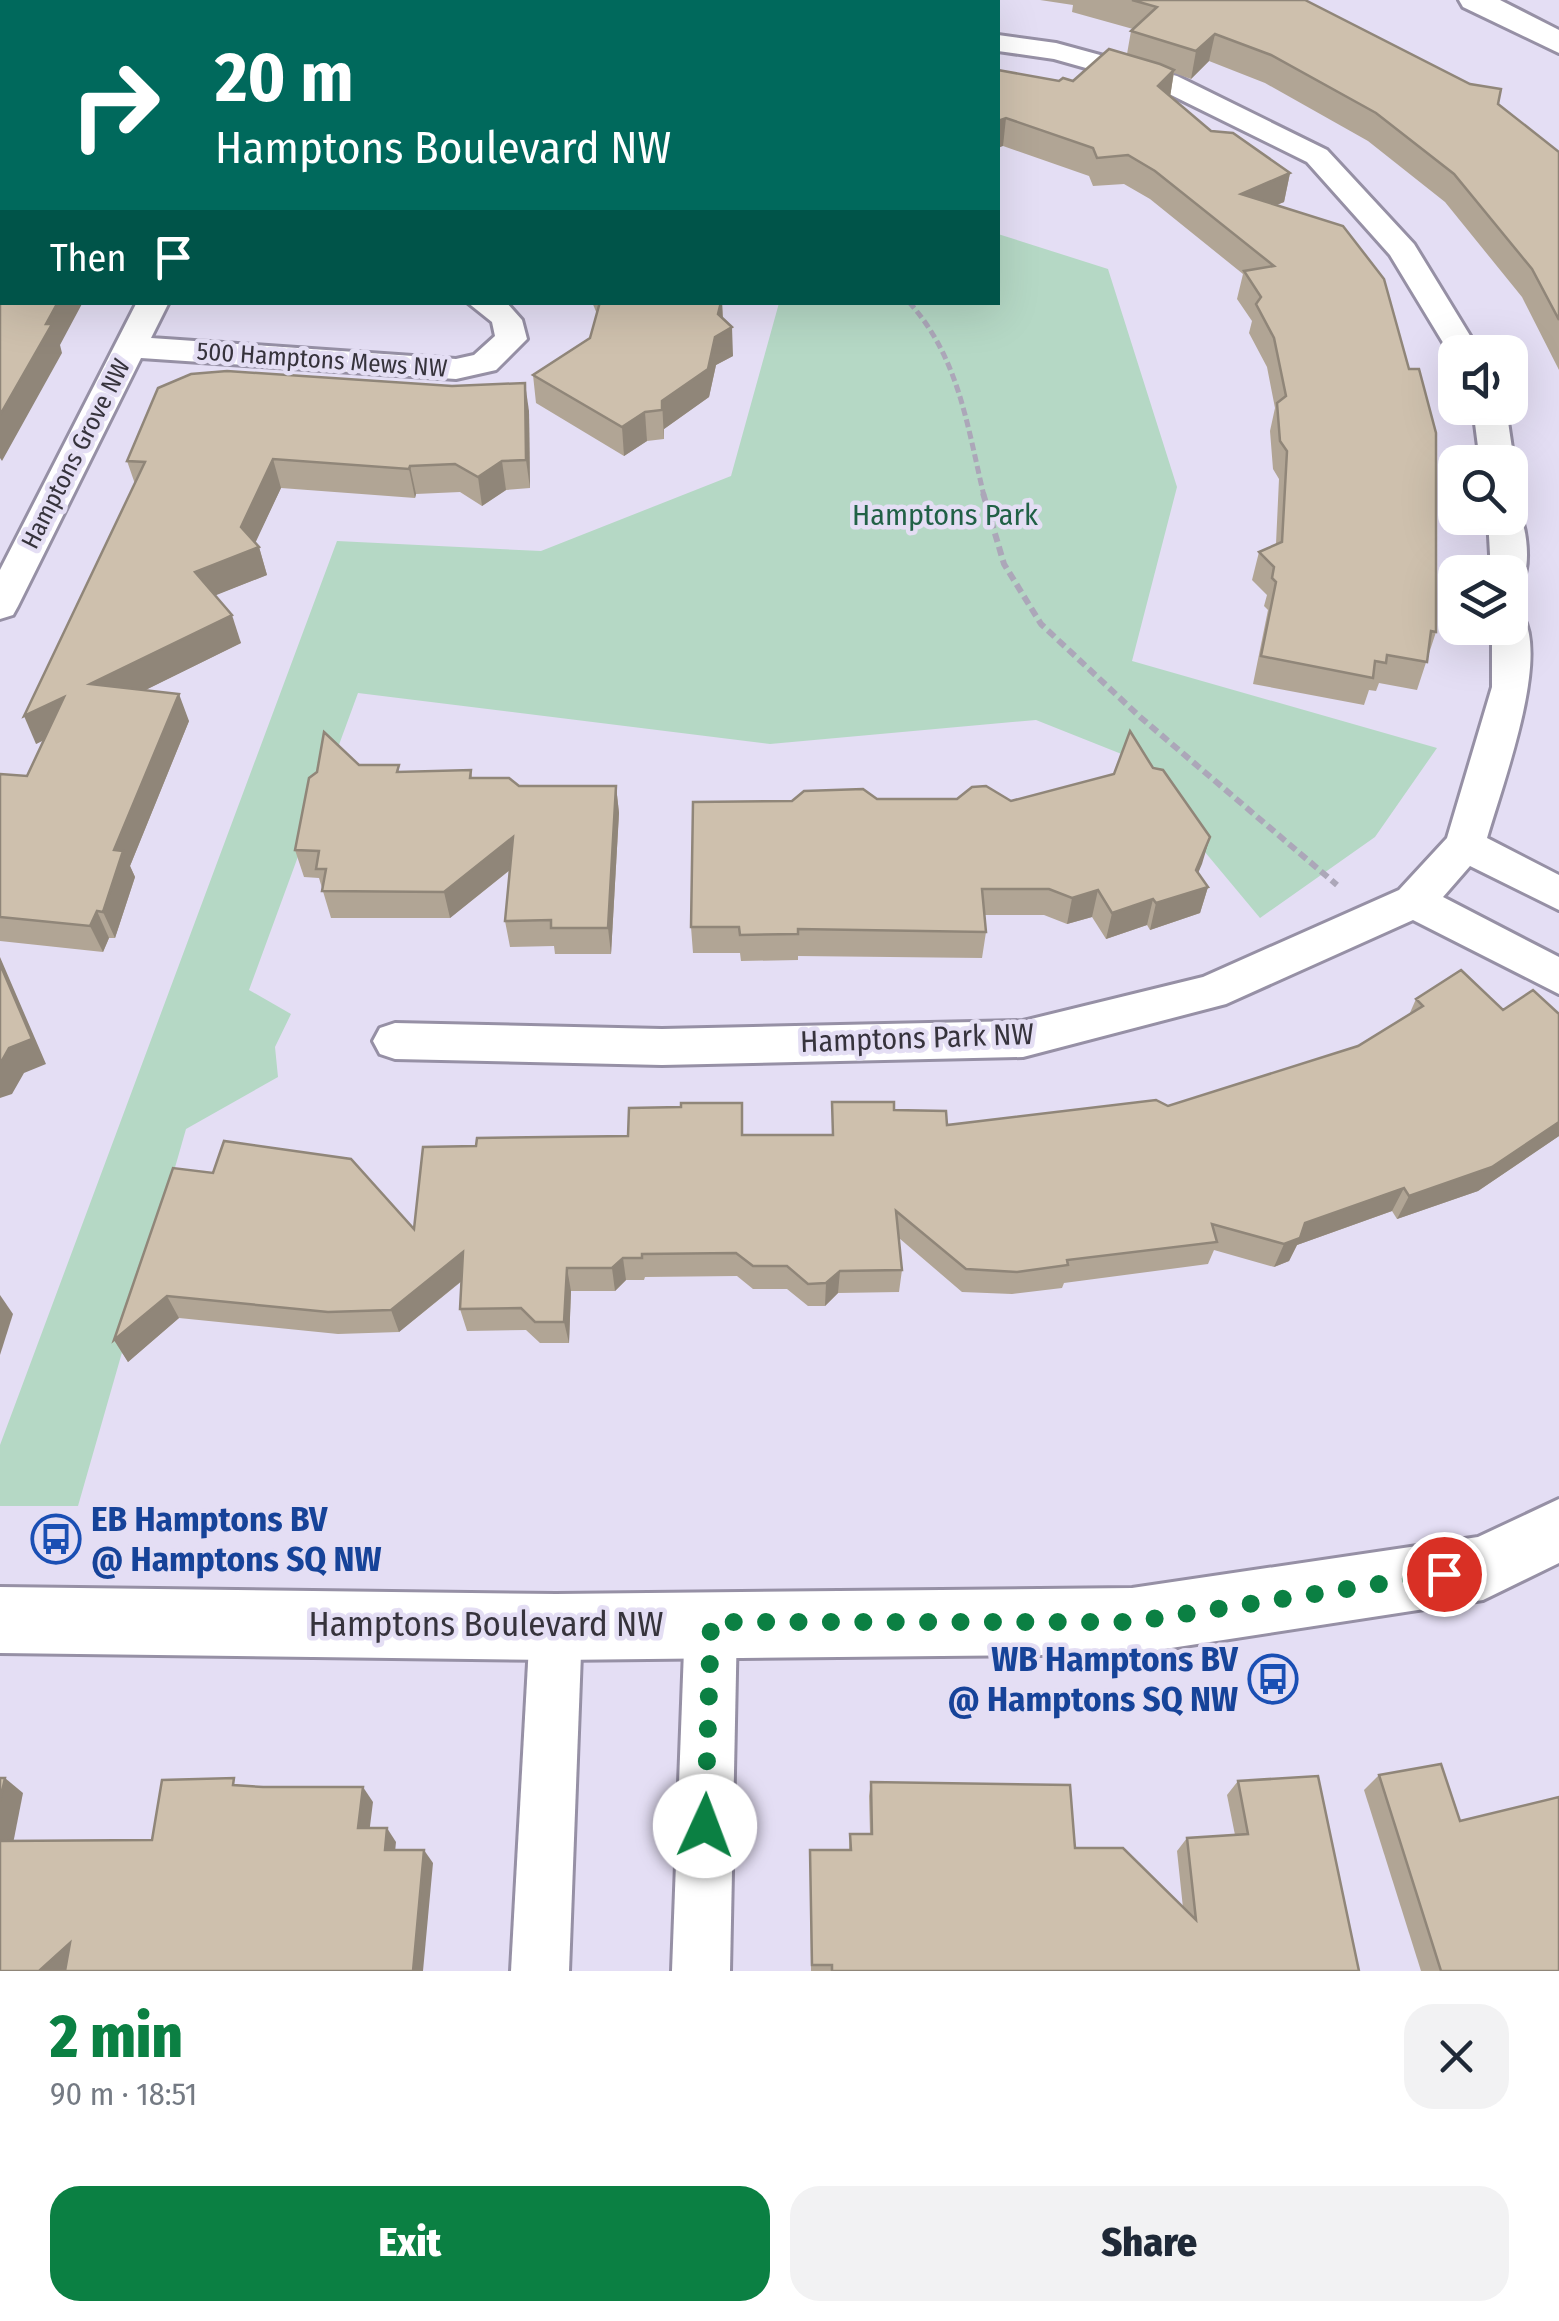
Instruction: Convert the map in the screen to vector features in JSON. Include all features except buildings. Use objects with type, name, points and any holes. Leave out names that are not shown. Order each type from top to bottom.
[{"type":"street","points":[[1475,0],[1559,43]]},
{"type":"street","points":[[1538,0],[1559,10]]},
{"type":"street","points":[[1000,43],[1056,51],[1168,82],[1317,156],[1402,251],[1454,335]]},
{"type":"street","name":"Hamptons Grove NW","points":[[0,606],[152,305]]},
{"type":"street","name":"500 Hamptons Mews NW","points":[[131,346],[456,370],[485,364],[512,339],[511,325],[500,311],[488,305]]},
{"type":"street","name":"Hamptons Park NW","points":[[396,1040],[662,1047],[1023,1039],[1212,992],[1414,902],[1465,846],[1511,686],[1510,645]]},
{"type":"street","points":[[1465,846],[1559,894]]},
{"type":"street","points":[[1414,902],[1559,977]]},
{"type":"street","name":"Hamptons Boulevard NW","points":[[0,1620],[556,1627],[711,1622],[1132,1622],[1483,1568],[1559,1530]]},
{"type":"street","points":[[700,1971],[711,1622]]},
{"type":"street","points":[[540,1971],[556,1627]]},
{"type":"path","points":[[913,305],[950,364],[1000,562],[1046,633],[1337,886]]},
{"type":"green space","name":"Hamptons Park","points":[[1000,235],[1108,269],[1177,487],[1132,661],[1437,748],[1375,837],[1260,918],[1124,755],[1036,720],[770,744],[358,693],[249,990],[291,1014],[275,1047],[278,1077],[186,1129],[78,1506],[0,1506],[0,1445],[337,541],[541,551],[731,476],[778,305],[1000,305]]},
{"type":"place","name":"EB Hamptons BV @ Hamptons SQ NW","points":[[56,1539]]},
{"type":"place","name":"WB Hamptons BV @ Hamptons SQ NW","points":[[1273,1679]]},
{"type":"route","points":[[705,1826],[711,1622],[1132,1622],[1444,1574]]}]
